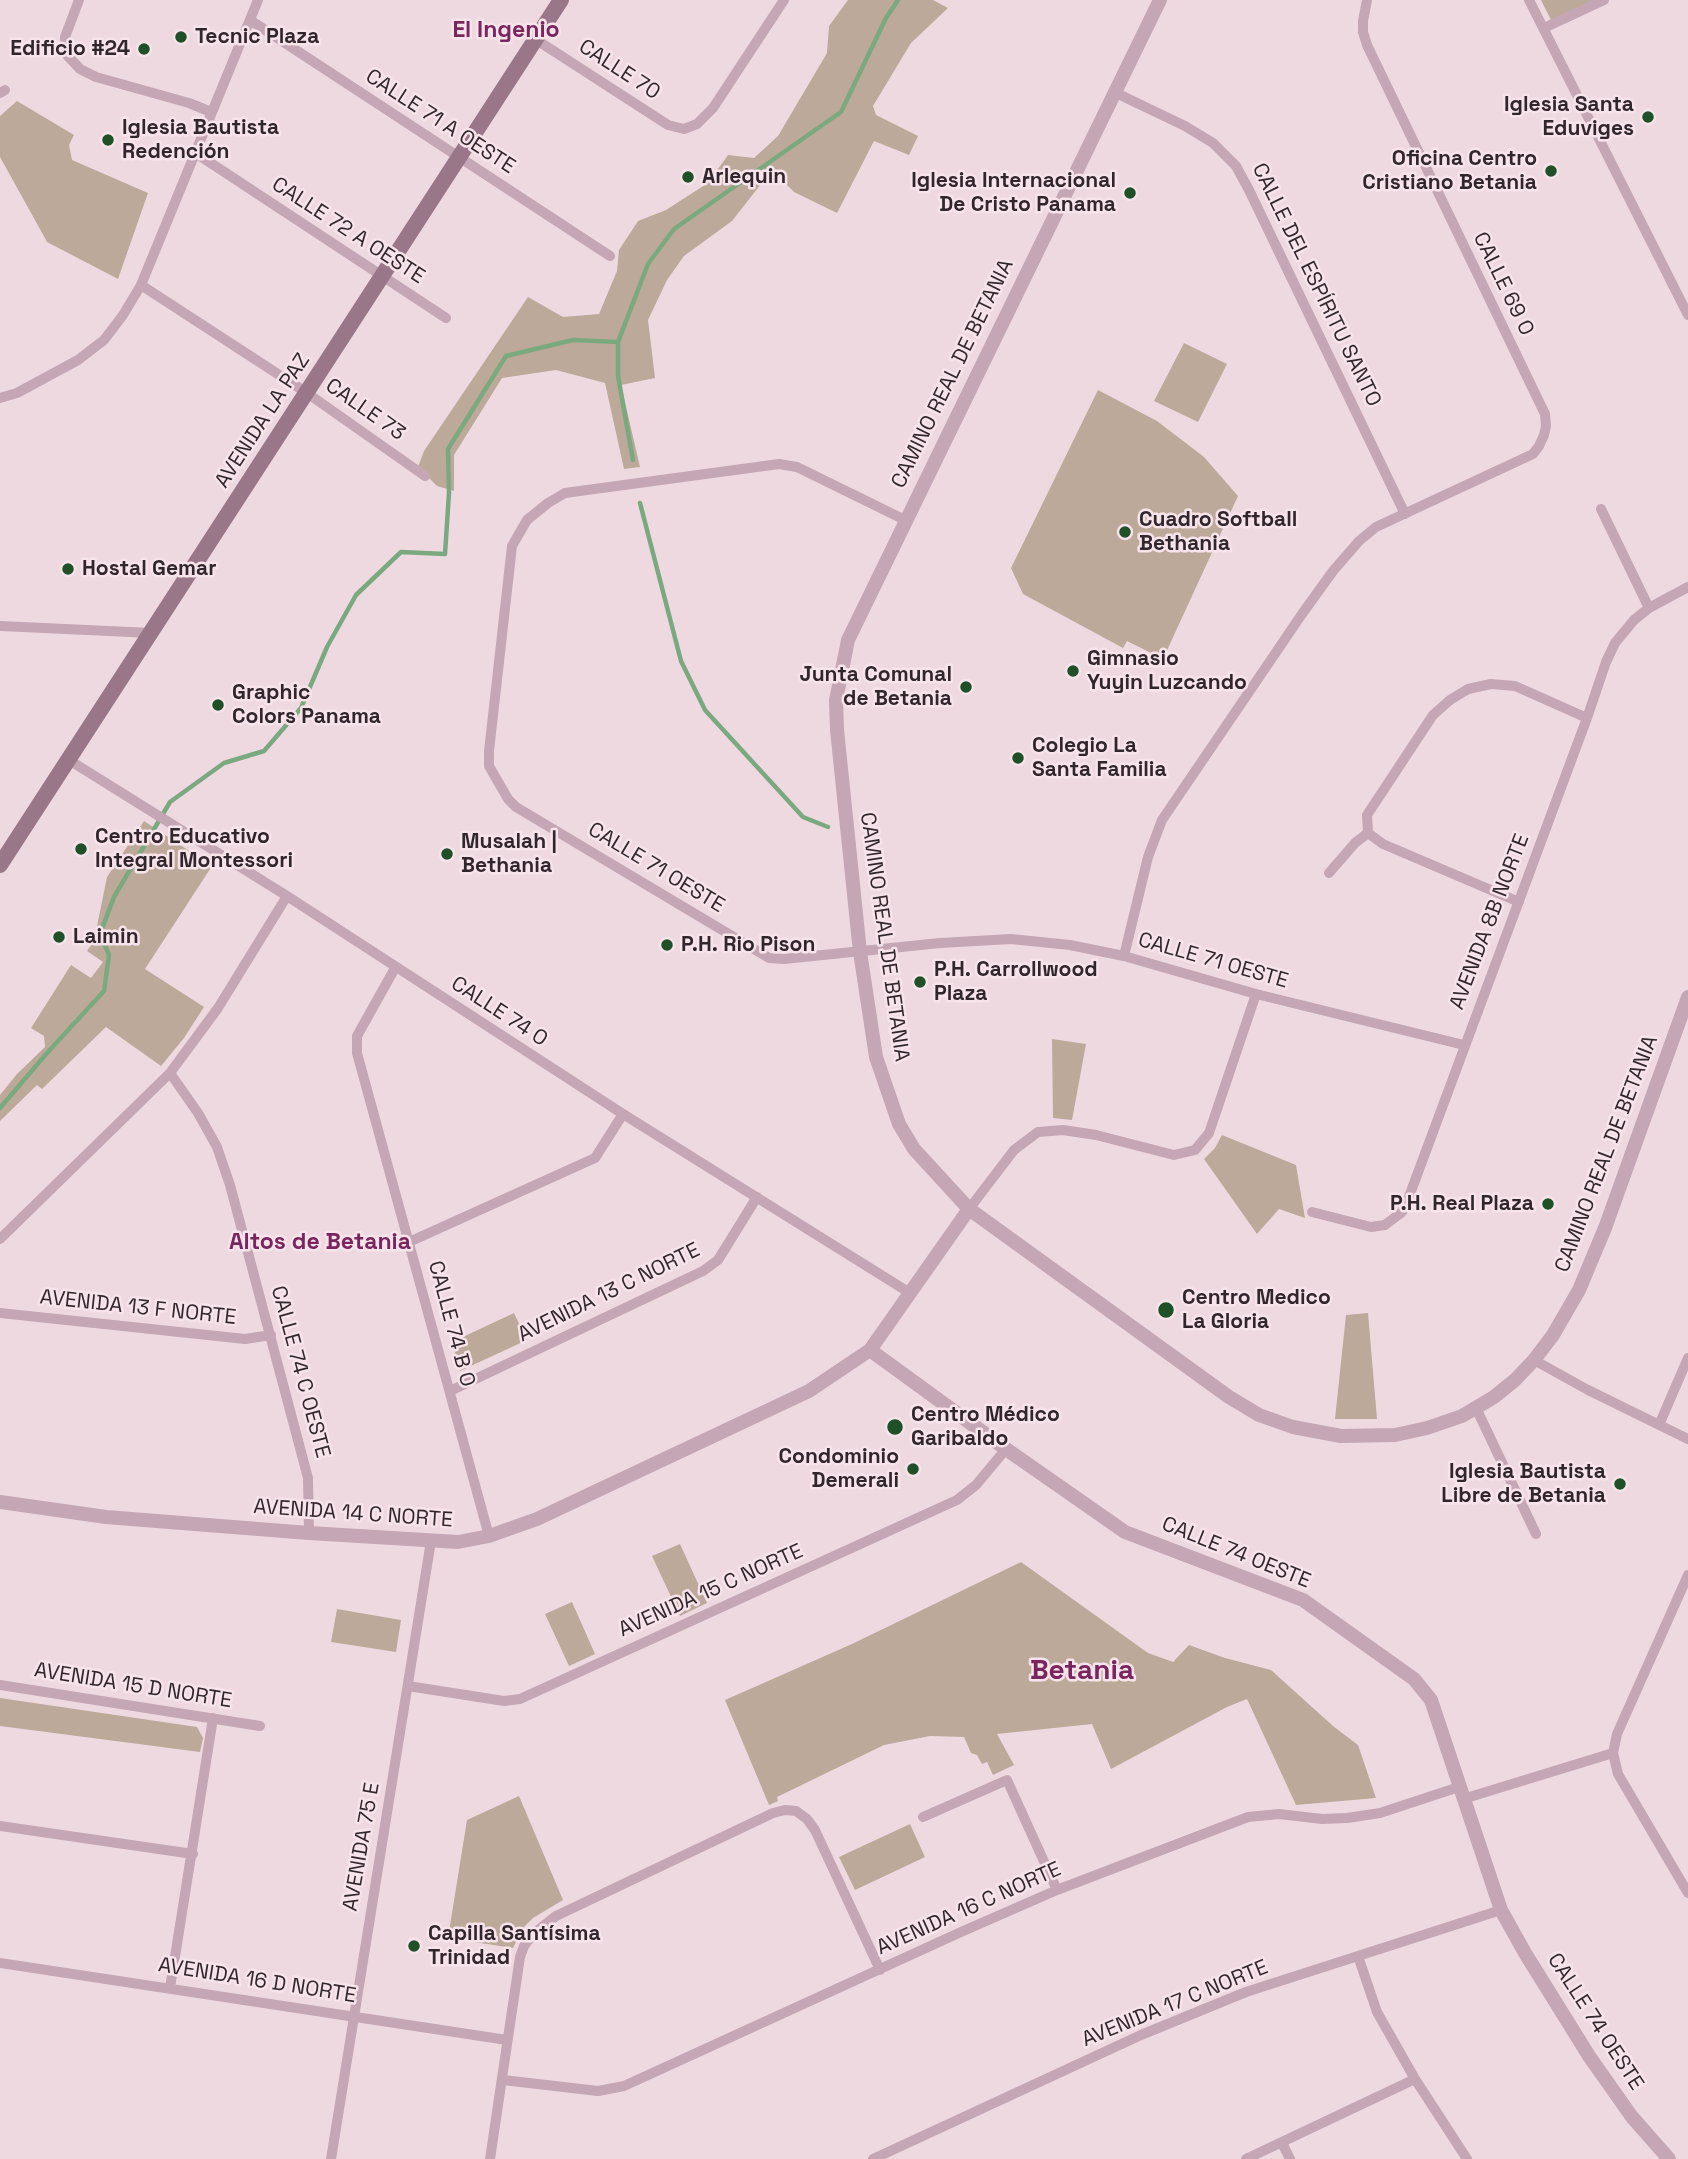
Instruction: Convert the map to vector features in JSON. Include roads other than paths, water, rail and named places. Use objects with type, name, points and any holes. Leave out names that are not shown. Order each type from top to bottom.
[{"type":"main road","name":"AVENIDA LA PAZ","points":[[0,865],[561,0]]},
{"type":"street","points":[[79,0],[65,37],[66,54],[80,69],[96,77],[189,103],[211,112]]},
{"type":"street","points":[[0,398],[17,393],[78,360],[103,340],[122,315],[141,285],[258,0]]},
{"type":"street","name":"CALLE 70","points":[[536,39],[668,125],[684,129],[697,124],[713,108],[784,0]]},
{"type":"street","name":"CAMINO REAL DE BETANIA","points":[[1160,0],[848,640],[836,701],[837,730],[860,953],[876,1057],[899,1124],[914,1149],[969,1209],[1228,1397],[1259,1415],[1293,1426],[1341,1436],[1395,1435],[1427,1428],[1462,1416],[1476,1408],[1516,1380],[1553,1335],[1579,1290],[1600,1241],[1688,997]]},
{"type":"street","name":"CALLE 69 O","points":[[1367,0],[1363,32],[1367,45],[1545,414],[1546,426],[1533,454],[1405,514]]},
{"type":"street","points":[[1529,0],[1688,315]]},
{"type":"street","points":[[1544,28],[1604,0]]},
{"type":"street","name":"CALLE 71 A OESTE","points":[[250,20],[610,256]]},
{"type":"street","name":"CALLE DEL ESPÍRITU SANTO","points":[[1114,92],[1185,126],[1213,143],[1236,166],[1250,190],[1405,514]]},
{"type":"street","name":"CALLE 72 A OESTE","points":[[194,152],[446,318]]},
{"type":"street","name":"CALLE 73","points":[[141,285],[307,393],[425,476]]},
{"type":"street","name":"CALLE 71 OESTE","points":[[905,520],[797,467],[779,464],[565,493],[548,503],[527,520],[512,546],[489,751],[489,766],[500,788],[516,807],[769,958],[784,959],[940,943],[1011,939],[1070,945],[1124,956],[1256,994],[1464,1045]]},
{"type":"street","points":[[1601,509],[1649,608]]},
{"type":"street","points":[[1124,956],[1148,857],[1162,820],[1333,571],[1359,541],[1377,527],[1405,514]]},
{"type":"street","name":"AVENIDA 8B NORTE","points":[[1312,1212],[1371,1227],[1385,1225],[1402,1212],[1587,719],[1605,662],[1623,631],[1649,608],[1688,587]]},
{"type":"street","points":[[0,626],[152,633]]},
{"type":"street","points":[[1368,833],[1367,815],[1433,715],[1468,689],[1491,684],[1515,686],[1587,719]]},
{"type":"street","name":"CALLE 74 O","points":[[69,760],[287,896],[623,1114],[911,1293]]},
{"type":"street","points":[[1329,873],[1355,843],[1368,833]]},
{"type":"street","points":[[1368,833],[1383,844],[1519,902]]},
{"type":"street","points":[[0,1239],[170,1073],[218,1008],[287,896]]},
{"type":"street","name":"CALLE 74 B O","points":[[395,968],[357,1036],[357,1054],[489,1536]]},
{"type":"street","points":[[870,1350],[1014,1150],[1038,1132],[1063,1130],[1096,1135],[1174,1155],[1195,1150],[1209,1133],[1256,994]]},
{"type":"street","name":"CALLE 74 C OESTE","points":[[170,1073],[198,1113],[217,1147],[230,1185],[308,1478],[309,1533]]},
{"type":"street","points":[[409,1242],[595,1158],[623,1114]]},
{"type":"street","name":"AVENIDA 13 C NORTE","points":[[450,1391],[703,1271],[718,1260],[757,1197]]},
{"type":"street","name":"AVENIDA 13 F NORTE","points":[[0,1313],[245,1339],[271,1335]]},
{"type":"street","name":"CALLE 74 OESTE","points":[[870,1350],[1006,1450],[1125,1532],[1303,1600],[1414,1679],[1431,1700],[1501,1910],[1589,2056],[1632,2117],[1670,2159]]},
{"type":"street","name":"AVENIDA 14 C NORTE","points":[[0,1502],[107,1517],[458,1542],[489,1536],[537,1519],[774,1409],[809,1391],[870,1350]]},
{"type":"street","points":[[1659,1425],[1688,1358]]},
{"type":"street","points":[[1534,1360],[1688,1439]]},
{"type":"street","points":[[1476,1408],[1536,1534]]},
{"type":"street","name":"AVENIDA 15 C NORTE","points":[[408,1686],[504,1701],[520,1699],[957,1500],[976,1485],[1006,1450]]},
{"type":"street","name":"AVENIDA 75 E","points":[[331,2159],[431,1541]]},
{"type":"street","points":[[1688,1575],[1617,1734],[1614,1753],[1618,1774],[1688,1893]]},
{"type":"street","name":"AVENIDA 15 D NORTE","points":[[0,1685],[260,1726]]},
{"type":"street","points":[[170,1988],[213,1718]]},
{"type":"street","name":"AVENIDA 16 C NORTE","points":[[503,2080],[598,2091],[624,2086],[1057,1890],[1248,1817],[1279,1814],[1322,1819],[1380,1813],[1614,1753]]},
{"type":"street","points":[[923,1817],[1007,1780],[1057,1890]]},
{"type":"street","points":[[490,2159],[520,1956],[531,1935],[556,1916],[773,1813],[796,1811],[807,1819],[815,1830],[880,1970]]},
{"type":"street","points":[[0,1826],[192,1854]]},
{"type":"street","name":"AVENIDA 17 C NORTE","points":[[873,2159],[1153,2031],[1246,1992],[1501,1910]]},
{"type":"street","points":[[1358,1956],[1377,2012],[1415,2079],[1467,2159]]},
{"type":"street","name":"AVENIDA 16 D NORTE","points":[[0,1963],[507,2040]]},
{"type":"street","points":[[1246,2159],[1415,2079]]},
{"type":"street","points":[[1282,2143],[1290,2159]]},
{"type":"waterway","points":[[0,1108],[104,991],[109,955],[100,934],[114,897],[170,802],[224,763],[264,751],[301,708],[327,647],[356,595],[401,552],[445,554],[449,493],[448,449],[506,356],[573,340],[618,342],[648,264],[674,229],[841,112],[886,18],[898,0]]},
{"type":"waterway","points":[[618,342],[618,376],[633,460]]},
{"type":"waterway","points":[[640,503],[681,661],[705,710],[803,817],[828,827]]},
{"type":"place","name":"Tecnic Plaza","points":[[181,37]]},
{"type":"place","name":"Edificio #24","points":[[144,49]]},
{"type":"place","name":"Iglesia Santa Eduviges","points":[[1648,117]]},
{"type":"place","name":"Iglesia Bautista Redención","points":[[108,140]]},
{"type":"place","name":"Oficina Centro Cristiano Betania","points":[[1551,171]]},
{"type":"place","name":"Arlequin","points":[[688,177]]},
{"type":"place","name":"Iglesia Internacional De Cristo Panama","points":[[1130,193]]},
{"type":"place","name":"Cuadro Softball Bethania","points":[[1125,532]]},
{"type":"place","name":"Hostal Gemar","points":[[68,569]]},
{"type":"place","name":"Gimnasio Yuyin Luzcando","points":[[1073,671]]},
{"type":"place","name":"Junta Comunal de Betania","points":[[966,687]]},
{"type":"place","name":"Graphic Colors Panama","points":[[218,705]]},
{"type":"place","name":"Colegio La Santa Familia","points":[[1018,758]]},
{"type":"place","name":"Centro Educativo Integral Montessori","points":[[81,849]]},
{"type":"place","name":"Musalah | Bethania","points":[[447,854]]},
{"type":"place","name":"Laimin","points":[[59,937]]},
{"type":"place","name":"P.H. Rio Pison","points":[[667,945]]},
{"type":"place","name":"P.H. Carrollwood Plaza","points":[[920,982]]},
{"type":"place","name":"P.H. Real Plaza","points":[[1548,1204]]},
{"type":"place","name":"Centro Medico La Gloria","points":[[1166,1310]]},
{"type":"place","name":"Centro Médico Garibaldo","points":[[895,1427]]},
{"type":"place","name":"Condominio Demerali","points":[[913,1469]]},
{"type":"place","name":"Iglesia Bautista Libre de Betania","points":[[1620,1484]]},
{"type":"place","name":"Capilla Santísima Trinidad","points":[[414,1946]]},
{"type":"district","name":"El Ingenio","points":[[506,31]]},
{"type":"district","name":"Altos de Betania","points":[[320,1243]]},
{"type":"district","name":"Betania","points":[[1082,1671]]}]
